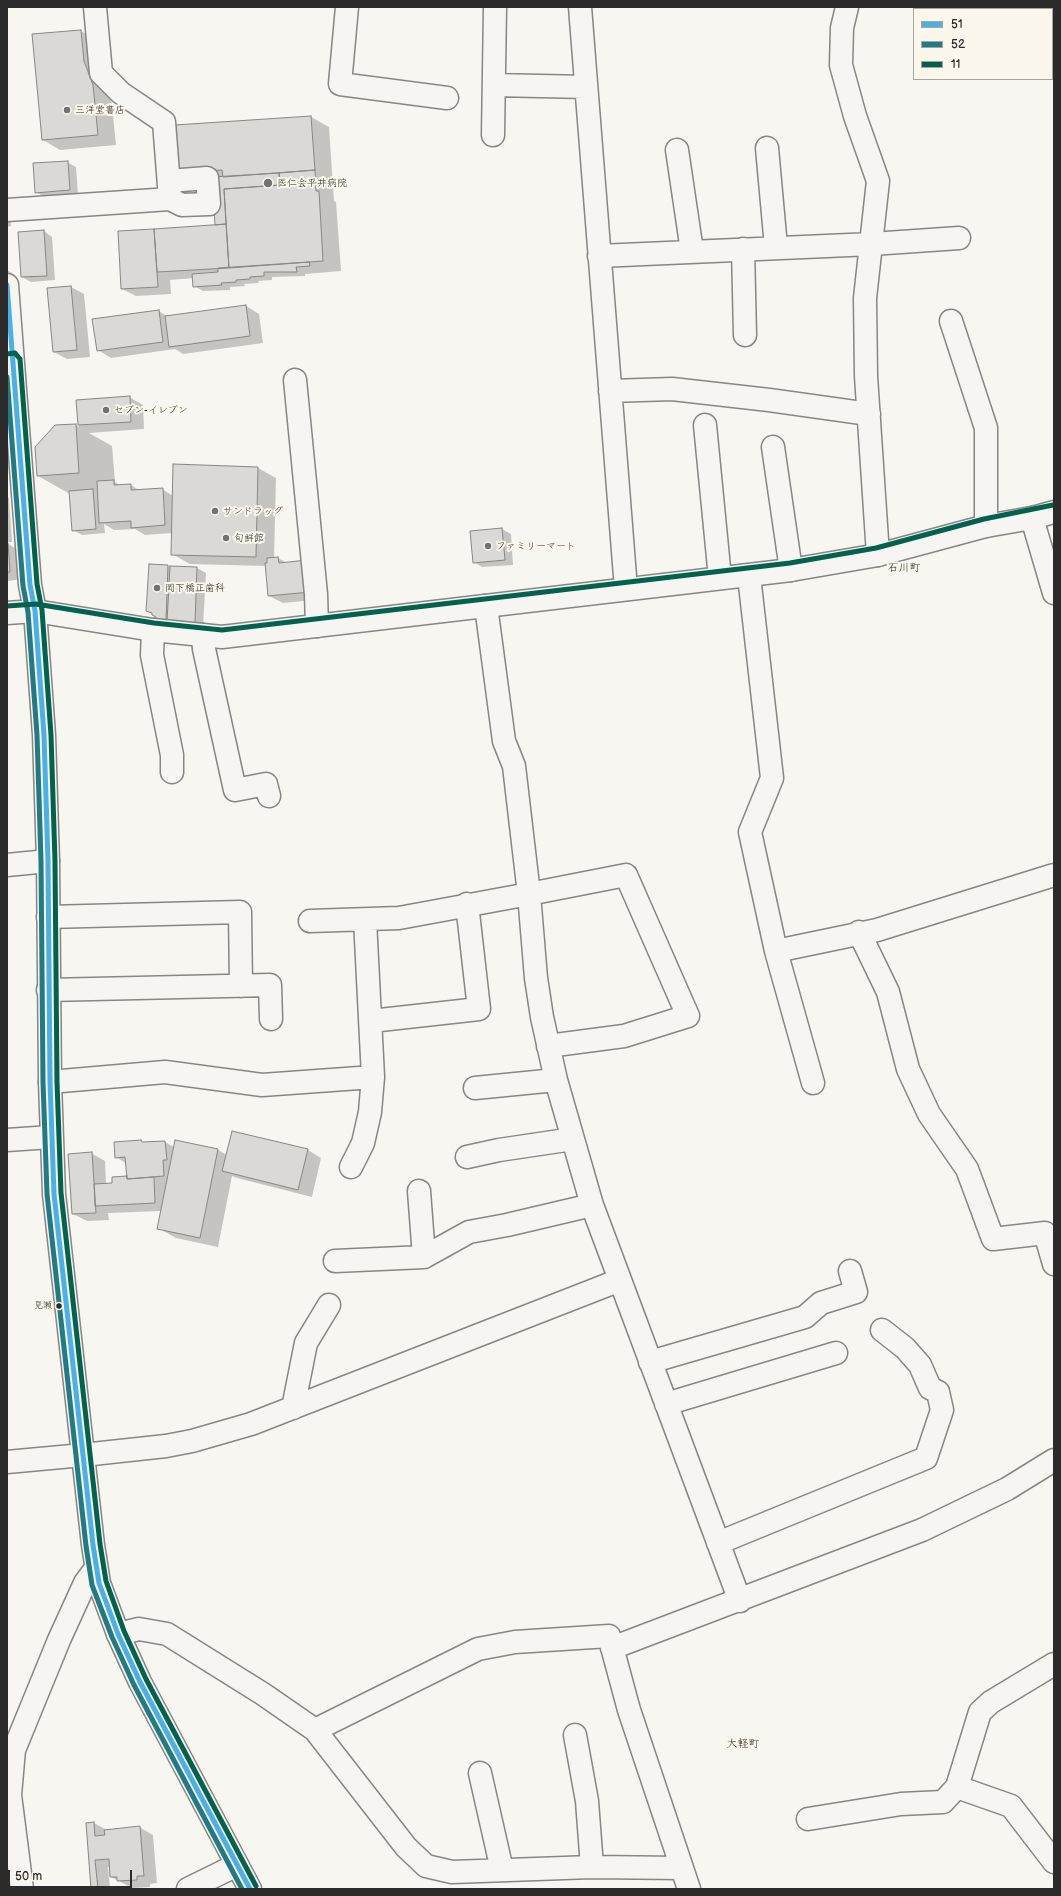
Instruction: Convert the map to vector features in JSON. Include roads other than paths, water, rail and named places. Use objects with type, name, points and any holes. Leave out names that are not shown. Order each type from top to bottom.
[{"type":"main road","points":[[7,210],[170,190],[164,122],[121,93],[101,73],[95,7]]},
{"type":"main road","points":[[347,7],[340,84],[447,98]]},
{"type":"main road","points":[[494,135],[495,7]]},
{"type":"main road","points":[[580,7],[626,589]]},
{"type":"main road","points":[[847,7],[842,28],[842,65],[855,116],[878,181],[865,298],[866,376],[878,555]]},
{"type":"main road","points":[[494,85],[586,87]]},
{"type":"main road","points":[[766,148],[776,247]]},
{"type":"main road","points":[[677,150],[692,251]]},
{"type":"main road","points":[[599,256],[776,247],[872,244],[959,238]]},
{"type":"main road","points":[[743,249],[745,335]]},
{"type":"main road","points":[[7,285],[10,360],[30,585],[35,612],[44,736],[48,862],[48,990],[51,1137],[54,1194],[96,1568],[99,1583],[118,1634],[140,1682],[250,1889]]},
{"type":"main road","points":[[951,320],[986,428],[986,526]]},
{"type":"main road","points":[[295,380],[316,594],[317,626]]},
{"type":"main road","points":[[610,391],[672,389],[770,400],[869,414]]},
{"type":"main road","points":[[705,425],[720,578]]},
{"type":"main road","points":[[773,447],[791,570]]},
{"type":"main road","points":[[7,613],[35,612],[153,630],[222,637],[791,570],[878,555],[986,526],[1032,518],[1054,512]]},
{"type":"main road","points":[[1032,518],[1054,593]]},
{"type":"main road","points":[[749,576],[772,778],[750,832],[776,951],[813,1083]]},
{"type":"main road","points":[[486,606],[504,740],[514,766],[529,894],[536,978],[548,1046],[556,1080],[592,1206],[740,1601]]},
{"type":"main road","points":[[153,630],[152,655],[172,755],[172,772]]},
{"type":"main road","points":[[203,635],[204,649],[235,790],[266,784],[268,796]]},
{"type":"main road","points":[[7,865],[48,862]]},
{"type":"main road","points":[[310,921],[399,918],[626,874],[688,1016],[624,1036],[548,1046]]},
{"type":"main road","points":[[776,951],[858,932],[877,930],[1054,875]]},
{"type":"main road","points":[[371,1021],[479,1009],[467,904]]},
{"type":"main road","points":[[48,917],[240,912],[241,986]]},
{"type":"main road","points":[[351,1168],[363,1143],[370,1112],[373,1077],[365,920]]},
{"type":"main road","points":[[858,932],[888,992],[908,1069],[929,1114],[967,1169],[993,1240],[1045,1233],[1054,1264]]},
{"type":"main road","points":[[48,990],[270,985],[271,1019]]},
{"type":"main road","points":[[50,1082],[165,1072],[262,1086],[373,1077]]},
{"type":"main road","points":[[475,1088],[556,1080]]},
{"type":"main road","points":[[7,1140],[51,1137]]},
{"type":"main road","points":[[467,1157],[499,1150],[573,1139]]},
{"type":"main road","points":[[419,1191],[424,1257]]},
{"type":"main road","points":[[335,1261],[424,1257],[469,1232],[592,1206]]},
{"type":"main road","points":[[650,1362],[805,1317],[820,1303],[856,1292],[850,1271]]},
{"type":"main road","points":[[7,1462],[166,1446],[192,1441],[252,1424],[620,1280]]},
{"type":"main road","points":[[293,1408],[306,1343],[329,1305]]},
{"type":"main road","points":[[718,1543],[926,1458],[942,1410],[938,1392],[930,1388],[920,1365],[905,1348],[882,1330]]},
{"type":"main road","points":[[666,1404],[836,1353]]},
{"type":"main road","points":[[612,1648],[740,1601],[922,1530],[1007,1489],[1054,1460]]},
{"type":"main road","points":[[22,1889],[8,1794],[14,1750],[59,1640],[85,1583],[96,1568]]},
{"type":"main road","points":[[118,1634],[139,1629],[167,1634],[263,1694],[315,1730],[406,1847],[426,1866],[452,1872],[592,1866],[681,1868]]},
{"type":"main road","points":[[315,1730],[478,1649],[515,1642],[609,1636],[629,1710],[689,1889]]},
{"type":"main road","points":[[808,1819],[900,1804],[943,1802],[957,1787],[980,1712],[991,1702],[1054,1664]]},
{"type":"main road","points":[[575,1735],[587,1801],[592,1866]]},
{"type":"main road","points":[[480,1774],[502,1870]]},
{"type":"main road","points":[[957,1787],[1011,1806],[1054,1862]]},
{"type":"main road","points":[[188,1889],[237,1865]]},
{"type":"place","name":"三洋堂書店","points":[[67,110]]},
{"type":"place","name":"医仁会平井病院","points":[[268,183]]},
{"type":"place","name":"セブン-イレブン","points":[[106,410]]},
{"type":"place","name":"サンドラッグ","points":[[215,511]]},
{"type":"place","name":"旬鮮館","points":[[226,538]]},
{"type":"place","name":"ファミリーマート","points":[[488,546]]},
{"type":"place","name":"岡下橋正歯科","points":[[157,588]]},
{"type":"place","name":"見瀬","points":[[59,1306]]},
{"type":"district","name":"石川町","points":[[904,568]]},
{"type":"district","name":"大軽町","points":[[743,1744]]}]
